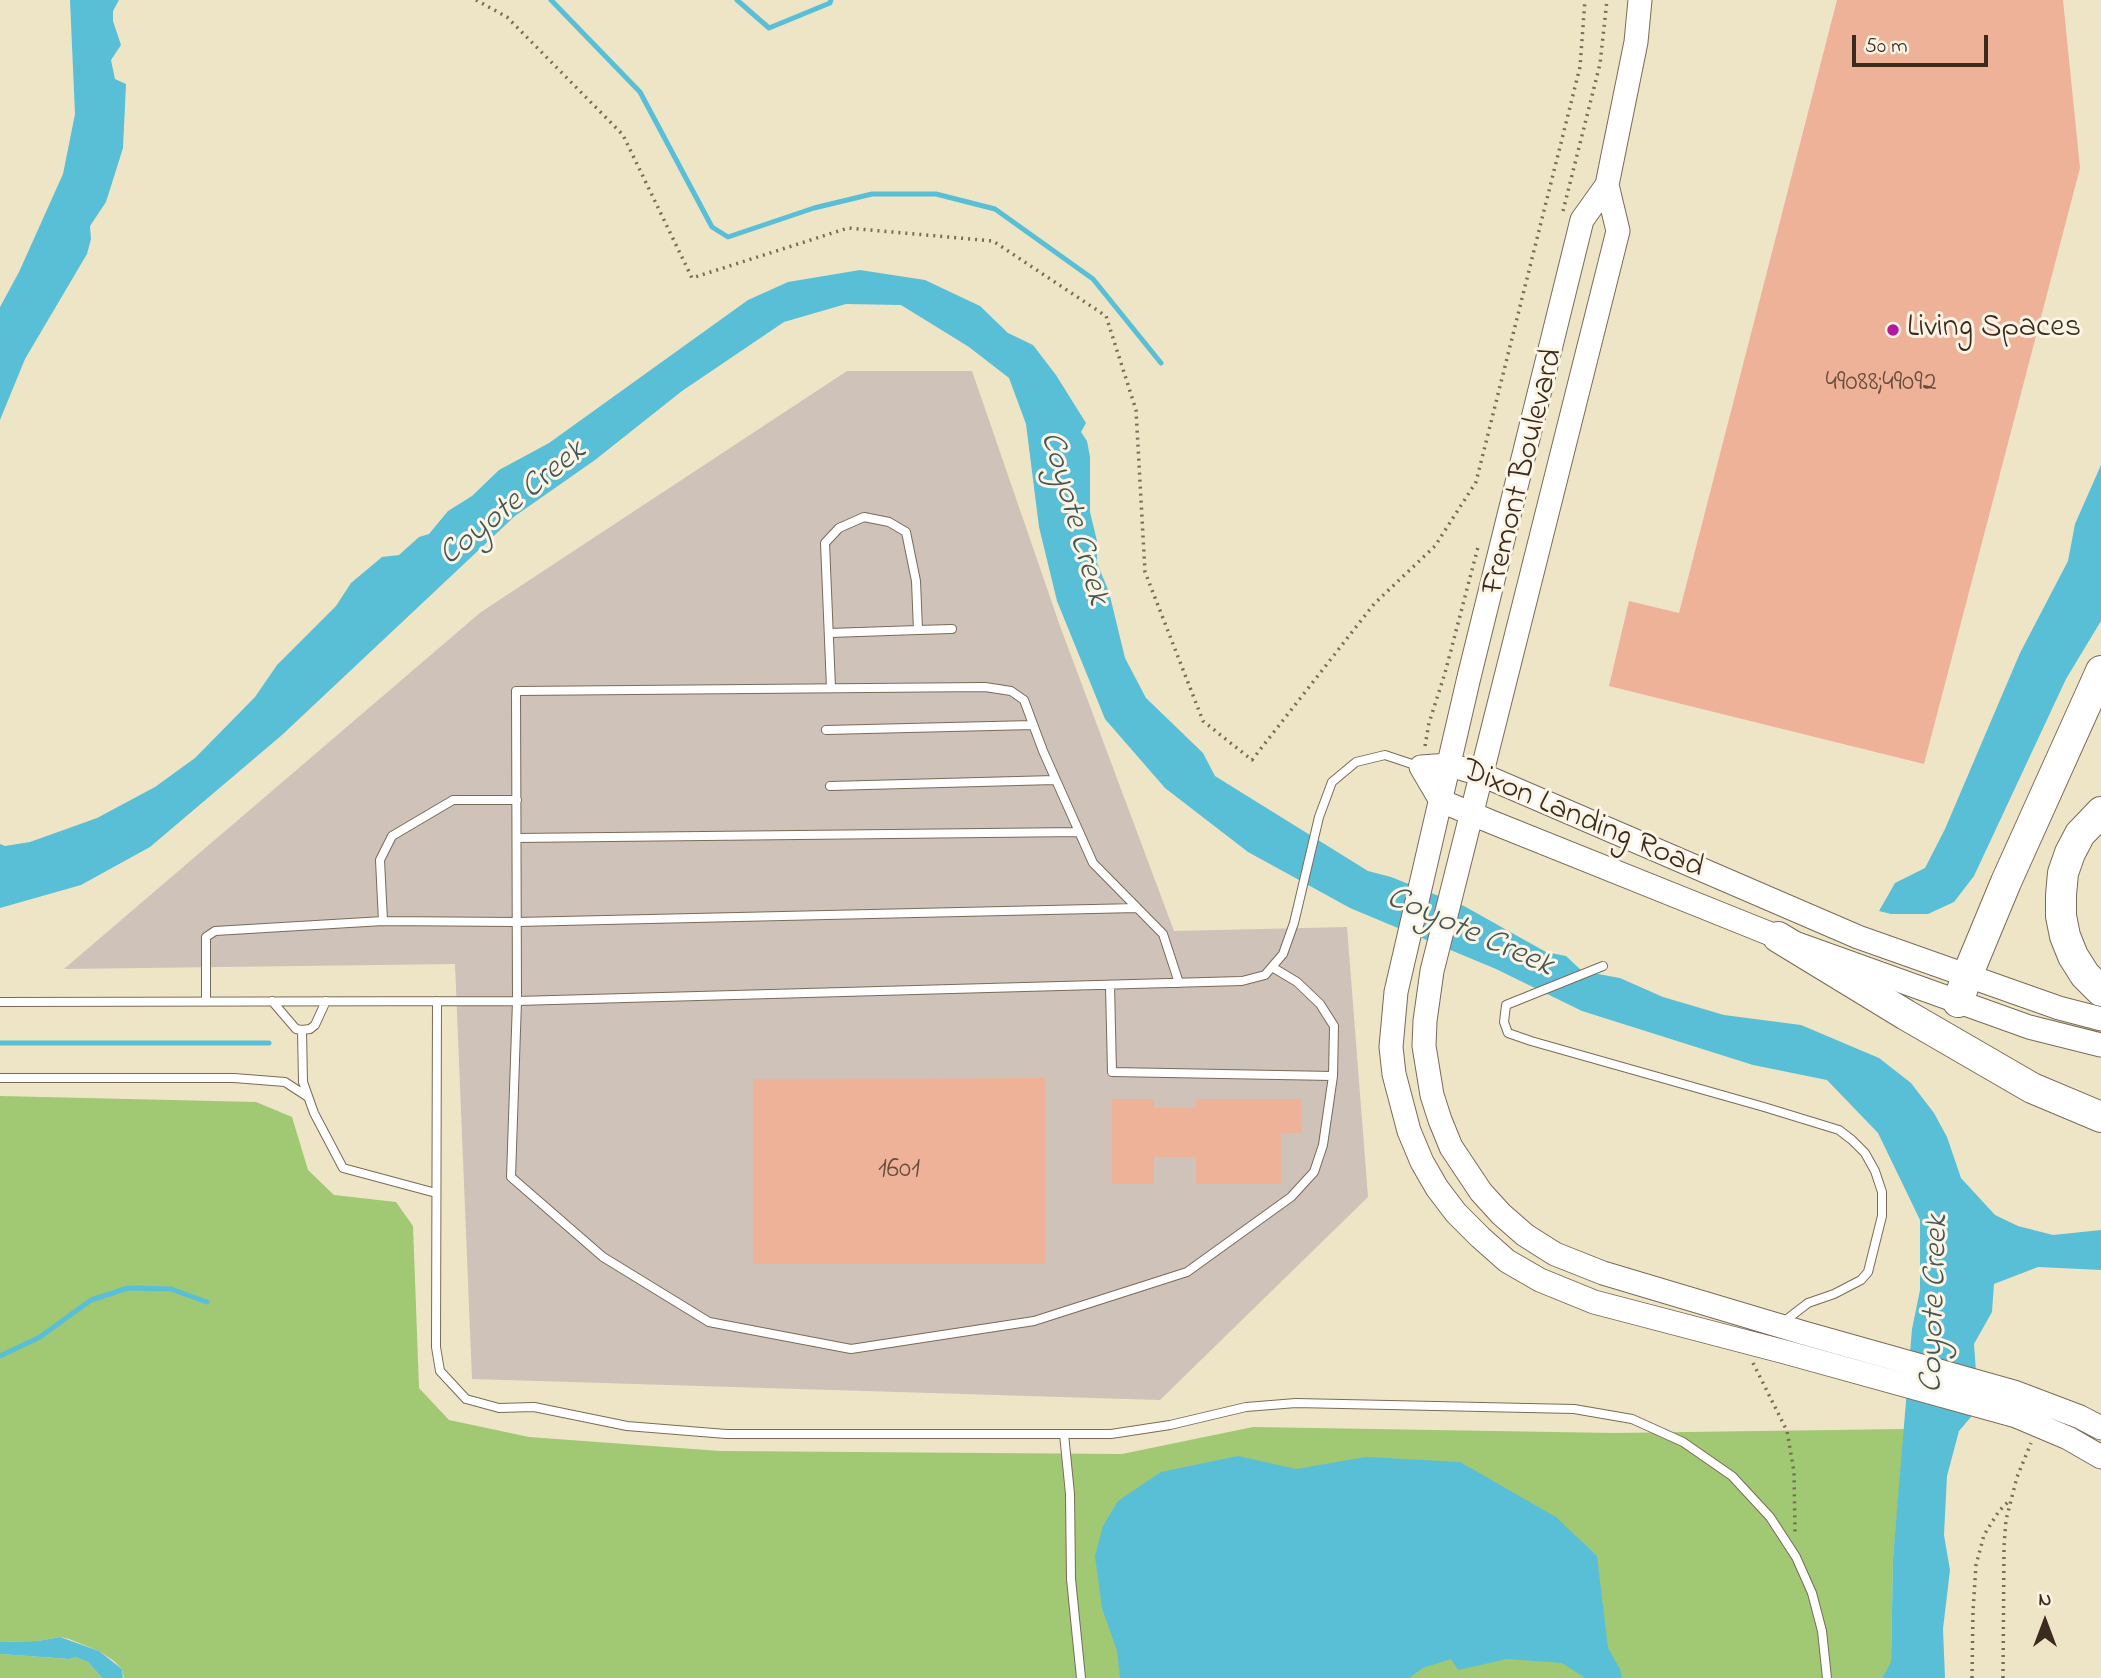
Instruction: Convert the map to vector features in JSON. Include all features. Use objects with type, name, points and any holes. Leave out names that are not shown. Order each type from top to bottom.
[{"type":"highway","points":[[1963,989],[2006,882],[2101,671]]},
{"type":"highway","points":[[2101,811],[2080,834],[2070,853],[2063,873],[2061,895],[2063,926],[2073,956],[2085,975],[2101,992]]},
{"type":"highway","points":[[1778,937],[2032,1088],[2101,1117]]},
{"type":"main road","name":"Fremont Boulevard","points":[[1640,0],[1636,42],[1607,185],[1582,220],[1469,677],[1403,961],[1392,1018],[1391,1047],[1400,1103],[1422,1162],[1437,1188],[1480,1237],[1507,1261],[1540,1280],[1594,1302],[2016,1416],[2068,1438],[2101,1457]]},
{"type":"main road","name":"Fremont Boulevard","points":[[1607,185],[1618,231],[1432,971],[1424,1046],[1440,1120],[1451,1147],[1481,1192],[1501,1214],[1525,1235],[1574,1263],[1804,1333],[2014,1392],[2080,1417],[2101,1428]]},
{"type":"main road","name":"Dixon Landing Road","points":[[2101,1019],[1963,989],[1778,937],[1441,801],[1421,767],[1450,765],[1480,774],[1858,937],[1963,989],[2029,1027],[2101,1045]]},
{"type":"main road","points":[[1562,1291],[1574,1263]]},
{"type":"lane","points":[[831,688],[825,543],[839,528],[864,517],[889,522],[906,533],[916,581],[918,630]]},
{"type":"lane","points":[[830,633],[951,629]]},
{"type":"lane","points":[[1179,983],[1163,933],[1093,863],[1055,780],[1024,700],[1011,691],[985,687],[516,691],[517,1000],[511,1177],[603,1257],[709,1322],[851,1349],[1034,1321],[1187,1272],[1292,1197],[1314,1172],[1323,1146],[1333,1076],[1334,1026],[1320,1004],[1297,982],[1272,967]]},
{"type":"lane","points":[[826,730],[1033,725]]},
{"type":"lane","points":[[0,1002],[517,1000],[1242,981],[1265,975],[1283,954],[1294,923],[1319,817],[1332,782],[1356,762],[1385,755],[1421,767]]},
{"type":"lane","points":[[830,786],[1055,780]]},
{"type":"lane","points":[[383,921],[380,860],[392,836],[453,800],[517,800]]},
{"type":"lane","points":[[517,838],[1079,832]]},
{"type":"lane","points":[[206,1002],[206,937],[215,931],[383,921],[517,922],[1137,908]]},
{"type":"lane","points":[[1603,966],[1507,1005],[1504,1022],[1508,1033],[1839,1130],[1865,1153],[1875,1171],[1882,1192],[1882,1216],[1868,1272],[1861,1280],[1834,1294],[1808,1303],[1779,1325]]},
{"type":"lane","points":[[1110,985],[1112,1072],[1333,1076]]},
{"type":"lane","points":[[272,1001],[296,1029],[302,1030],[315,1025],[326,1001]]},
{"type":"lane","points":[[437,1001],[436,1347],[440,1371],[466,1399],[499,1408],[534,1407],[627,1426],[726,1434],[1111,1434],[1170,1425],[1246,1407],[1296,1403],[1574,1409],[1632,1419],[1683,1442],[1732,1476],[1770,1517],[1796,1557],[1812,1593],[1822,1631],[1827,1678]]},
{"type":"lane","points":[[302,1030],[303,1082],[314,1113],[343,1168],[436,1193]]},
{"type":"lane","points":[[0,1078],[234,1078],[285,1082],[308,1097]]},
{"type":"lane","points":[[1064,1434],[1081,1678]]},
{"type":"path","points":[[476,0],[507,17],[623,135],[692,278],[848,228],[993,241],[1106,316],[1136,410],[1145,572],[1203,721],[1252,760],[1374,604],[1435,547],[1476,482],[1580,67],[1585,0]]},
{"type":"path","points":[[1563,210],[1600,64],[1607,0]]},
{"type":"path","points":[[1421,767],[1429,723],[1481,537]]},
{"type":"path","points":[[1753,1344],[1752,1362],[1787,1430],[1794,1472],[1796,1557]]},
{"type":"path","points":[[2003,1678],[2006,1520],[2017,1477],[2034,1437]]},
{"type":"path","points":[[1972,1678],[1976,1565],[1984,1535],[2011,1498]]},
{"type":"shaded area","points":[[847,371],[972,371],[1060,626],[1174,931],[1347,927],[1368,1197],[1160,1400],[472,1379],[455,964],[64,969],[481,612]]},
{"type":"green space","points":[[0,1096],[256,1102],[292,1117],[308,1170],[334,1195],[396,1202],[413,1226],[419,1388],[449,1420],[529,1437],[720,1451],[1122,1454],[1253,1427],[1614,1433],[1905,1429],[1893,1558],[1891,1663],[1882,1678],[124,1678],[122,1669],[114,1661],[99,1651],[69,1639],[60,1637],[38,1641],[0,1642]]},
{"type":"green space","points":[[0,1654],[70,1659],[75,1657],[88,1662],[102,1678],[0,1678]]},
{"type":"water","points":[[70,0],[119,0],[113,11],[113,21],[121,45],[111,60],[115,79],[126,84],[123,148],[106,202],[90,226],[91,239],[87,254],[25,359],[0,420],[0,307],[19,272],[63,174],[75,114]]},
{"type":"water","name":"Coyote Creek","points":[[860,270],[925,280],[980,306],[1008,333],[1033,345],[1056,375],[1086,423],[1081,432],[1087,441],[1090,457],[1090,512],[1097,541],[1097,563],[1109,592],[1125,658],[1146,698],[1203,753],[1215,776],[1368,871],[1391,877],[1464,906],[1546,952],[1566,956],[1582,971],[1620,978],[1663,997],[1724,1015],[1801,1025],[1879,1058],[1911,1083],[1934,1113],[1947,1137],[1961,1178],[1995,1215],[2018,1226],[2053,1235],[2101,1230],[2101,1270],[2038,1267],[1994,1284],[1992,1312],[1974,1344],[1978,1399],[1971,1417],[1959,1431],[1947,1476],[1944,1535],[1950,1570],[1943,1629],[1945,1678],[1882,1678],[1891,1662],[1893,1558],[1912,1329],[1920,1290],[1920,1220],[1878,1133],[1827,1080],[1753,1065],[1582,1011],[1496,969],[1350,908],[1248,852],[1165,788],[1105,719],[1057,601],[1039,527],[1026,424],[1009,378],[969,347],[901,305],[846,304],[784,322],[682,391],[595,460],[515,516],[282,735],[150,847],[81,885],[0,908],[0,844],[5,846],[30,842],[97,818],[155,787],[195,758],[255,697],[277,665],[336,606],[351,583],[382,557],[399,555],[419,537],[429,534],[448,511],[472,496],[499,470],[549,443],[748,300],[788,282]]},
{"type":"water","points":[[2101,465],[2101,621],[2066,679],[1974,876],[1954,902],[1928,914],[1891,914],[1879,911],[1895,883],[1925,868],[1945,829],[2020,653],[2068,561],[2075,524]]},
{"type":"water","points":[[1238,1456],[1296,1469],[1366,1457],[1460,1462],[1556,1517],[1597,1556],[1608,1648],[1622,1678],[1585,1678],[1562,1663],[1507,1659],[1458,1670],[1451,1659],[1423,1668],[1409,1678],[1120,1678],[1117,1651],[1102,1608],[1095,1556],[1103,1526],[1118,1501],[1161,1472]]},
{"type":"water","points":[[60,1637],[99,1651],[122,1669],[123,1678],[102,1678],[88,1662],[75,1657],[70,1659],[0,1654],[0,1642],[38,1641]]},
{"type":"building","points":[[1837,0],[2063,0],[2080,168],[1924,764],[1609,686],[1629,601],[1679,613]]},
{"type":"building","points":[[1045,1078],[1045,1264],[753,1264],[753,1079]]},
{"type":"building","points":[[1112,1099],[1154,1099],[1154,1108],[1196,1108],[1196,1099],[1301,1099],[1302,1133],[1281,1133],[1281,1184],[1196,1184],[1196,1157],[1154,1157],[1154,1184],[1112,1184]]},
{"type":"waterway","points":[[551,0],[640,92],[712,227],[728,237],[814,208],[872,194],[936,194],[995,209],[1093,279],[1161,363]]},
{"type":"waterway","points":[[737,0],[769,28],[830,3],[831,0]]},
{"type":"waterway","points":[[0,1043],[269,1043]]},
{"type":"waterway","points":[[0,1356],[40,1337],[91,1300],[128,1288],[171,1289],[207,1302]]},
{"type":"place","name":"Living Spaces","points":[[1893,330]]}]
